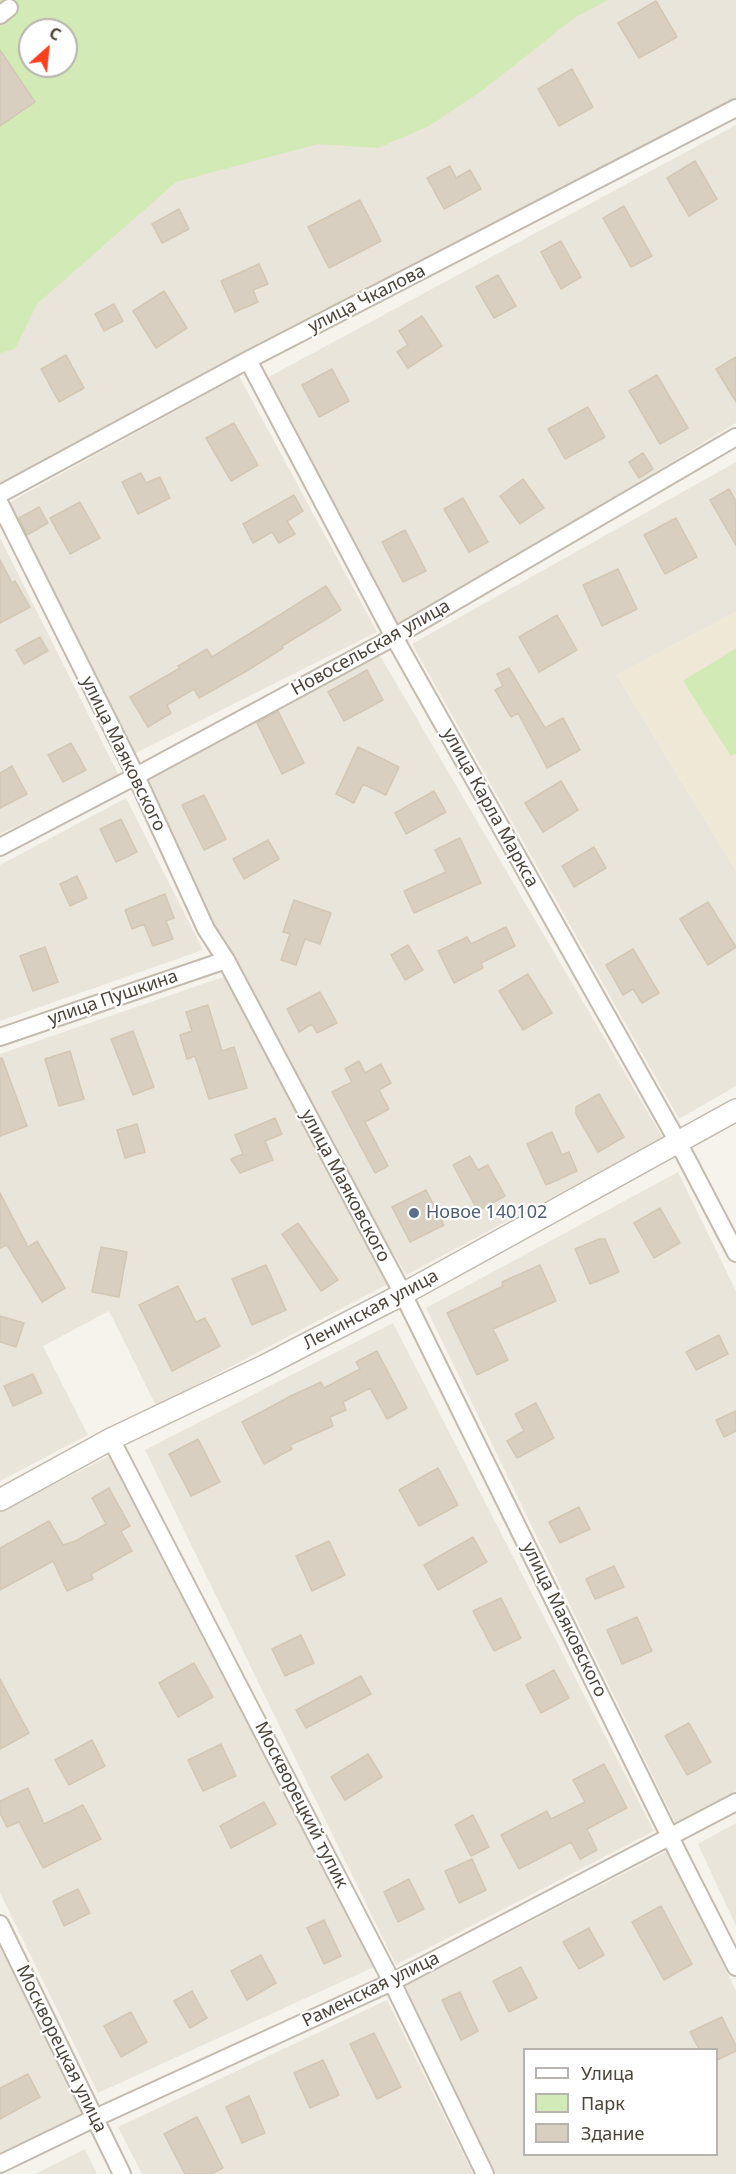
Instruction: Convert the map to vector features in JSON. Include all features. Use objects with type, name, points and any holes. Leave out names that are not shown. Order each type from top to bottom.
[{"type":"street","name":"улица Чкалова","points":[[0,494],[248,360],[736,108]]},
{"type":"street","name":"улица Карла Маркса","points":[[248,360],[394,637],[678,1142],[736,1253]]},
{"type":"street","name":"Новосельская улица","points":[[0,847],[394,637],[736,437]]},
{"type":"street","name":"улица Маяковского","points":[[0,504],[136,776],[206,929],[225,960],[403,1294],[736,1967]]},
{"type":"street","name":"улица Пушкина","points":[[0,1037],[225,960]]},
{"type":"street","name":"Ленинская улица","points":[[0,1500],[111,1438],[264,1366],[403,1294],[736,1110]]},
{"type":"street","name":"Москворецкий тупик","points":[[111,1438],[392,1982],[485,2174]]},
{"type":"street","name":"Раменская улица","points":[[0,2164],[392,1982],[736,1802]]},
{"type":"street","name":"Москворецкая улица","points":[[0,1924],[122,2174]]},
{"type":"shaded area","points":[[71,0],[736,0],[736,99],[0,489],[0,52],[18,39],[18,78],[78,78],[78,18],[46,18]]},
{"type":"shaded area","points":[[736,125],[736,423],[394,631],[263,380]]},
{"type":"shaded area","points":[[239,376],[377,632],[134,754],[10,502]]},
{"type":"shaded area","points":[[736,462],[736,612],[617,675],[736,871],[736,1086],[679,1119],[412,644]]},
{"type":"shaded area","points":[[0,538],[119,776],[0,834]]},
{"type":"shaded area","points":[[736,612],[736,871],[617,675]]},
{"type":"shaded area","points":[[379,654],[663,1138],[406,1275],[271,1047],[143,778]]},
{"type":"shaded area","points":[[126,798],[203,950],[0,1021],[0,865]]},
{"type":"shaded area","points":[[226,976],[388,1284],[156,1406],[109,1311],[43,1346],[88,1435],[0,1481],[0,1054]]},
{"type":"shaded area","points":[[678,1172],[736,1291],[736,1791],[676,1824],[426,1308]]},
{"type":"shaded area","points":[[393,1323],[654,1831],[396,1965],[145,1450]]},
{"type":"shaded area","points":[[113,1454],[374,1967],[98,2093],[0,1893],[0,1512]]},
{"type":"shaded area","points":[[736,1823],[736,1926],[698,1844]]},
{"type":"shaded area","points":[[669,1850],[736,1991],[736,2174],[496,2174],[404,1987]]},
{"type":"shaded area","points":[[0,1946],[83,2115],[0,2154]]},
{"type":"shaded area","points":[[387,2000],[473,2174],[142,2174],[118,2127]]},
{"type":"shaded area","points":[[85,2149],[97,2174],[35,2174]]},
{"type":"green space","points":[[0,0],[608,0],[574,18],[483,90],[429,126],[378,148],[318,144],[176,182],[37,304],[15,349],[0,353]]},
{"type":"green space","points":[[736,648],[736,753],[731,756],[683,681]]},
{"type":"building","points":[[656,1],[677,37],[639,58],[618,23]]},
{"type":"building","points":[[0,50],[35,102],[0,126]]},
{"type":"building","points":[[572,69],[593,107],[559,126],[538,89]]},
{"type":"building","points":[[695,161],[717,199],[689,216],[667,178]]},
{"type":"building","points":[[450,166],[456,178],[470,170],[481,189],[444,209],[427,178]]},
{"type":"building","points":[[360,200],[381,241],[329,268],[308,227]]},
{"type":"building","points":[[624,206],[652,256],[631,267],[603,218]]},
{"type":"building","points":[[179,209],[189,229],[162,243],[152,224]]},
{"type":"building","points":[[561,241],[581,277],[561,289],[541,252]]},
{"type":"building","points":[[259,264],[268,284],[253,290],[258,302],[235,312],[221,281]]},
{"type":"building","points":[[498,275],[516,306],[494,318],[476,287]]},
{"type":"building","points":[[164,291],[187,328],[156,348],[133,311]]},
{"type":"building","points":[[114,304],[123,321],[104,331],[95,314]]},
{"type":"building","points":[[422,316],[442,346],[408,368],[397,352],[408,345],[399,331]]},
{"type":"building","points":[[66,355],[84,388],[59,402],[41,369]]},
{"type":"building","points":[[736,357],[736,402],[716,369]]},
{"type":"building","points":[[332,369],[349,401],[319,417],[302,385]]},
{"type":"building","points":[[657,375],[688,428],[660,444],[629,391]]},
{"type":"building","points":[[588,407],[605,437],[565,459],[548,429]]},
{"type":"building","points":[[234,423],[258,465],[231,481],[206,438]]},
{"type":"building","points":[[643,453],[653,469],[639,478],[629,462]]},
{"type":"building","points":[[141,473],[146,483],[160,477],[170,498],[138,514],[122,482]]},
{"type":"building","points":[[523,479],[544,508],[520,524],[500,496]]},
{"type":"building","points":[[729,489],[736,501],[736,545],[710,500]]},
{"type":"building","points":[[294,495],[303,511],[287,521],[295,534],[279,543],[272,532],[253,543],[243,524]]},
{"type":"building","points":[[463,498],[488,542],[469,552],[444,509]]},
{"type":"building","points":[[80,502],[100,538],[70,554],[50,518]]},
{"type":"building","points":[[39,507],[48,523],[27,535],[19,518]]},
{"type":"building","points":[[676,518],[697,557],[665,574],[644,535]]},
{"type":"building","points":[[405,530],[426,571],[403,582],[382,542]]},
{"type":"building","points":[[0,560],[12,583],[15,581],[30,607],[0,623]]},
{"type":"building","points":[[618,569],[637,609],[602,626],[583,585]]},
{"type":"building","points":[[326,586],[341,610],[282,646],[283,648],[250,669],[199,698],[194,689],[167,705],[171,713],[148,727],[130,697],[180,668],[178,666],[207,649],[212,657]]},
{"type":"building","points":[[557,615],[577,650],[539,672],[519,637]]},
{"type":"building","points":[[40,637],[48,651],[24,664],[16,650]]},
{"type":"building","points":[[509,668],[545,728],[563,718],[580,750],[547,768],[518,713],[511,717],[495,690],[503,686],[497,674]]},
{"type":"building","points":[[367,670],[383,700],[344,721],[328,692]]},
{"type":"building","points":[[278,711],[304,763],[282,774],[257,723]]},
{"type":"building","points":[[71,743],[86,770],[63,782],[48,755]]},
{"type":"building","points":[[358,747],[399,767],[386,795],[363,784],[354,803],[336,794]]},
{"type":"building","points":[[12,766],[27,794],[0,808],[0,773]]},
{"type":"building","points":[[561,781],[578,810],[543,832],[525,803]]},
{"type":"building","points":[[434,791],[446,812],[406,834],[395,813]]},
{"type":"building","points":[[204,795],[226,839],[204,850],[182,805]]},
{"type":"building","points":[[121,819],[137,852],[116,862],[100,829]]},
{"type":"building","points":[[460,838],[481,883],[414,913],[404,891],[446,872],[435,850]]},
{"type":"building","points":[[268,840],[279,859],[244,879],[233,859]]},
{"type":"building","points":[[594,847],[606,868],[574,887],[562,866]]},
{"type":"building","points":[[77,876],[87,898],[70,906],[60,884]]},
{"type":"building","points":[[165,894],[174,918],[166,921],[173,939],[153,946],[144,924],[132,929],[125,910]]},
{"type":"building","points":[[294,900],[331,913],[320,944],[305,939],[296,965],[281,960],[290,934],[283,932]]},
{"type":"building","points":[[708,902],[736,947],[708,965],[680,919]]},
{"type":"building","points":[[506,927],[515,946],[481,963],[483,968],[454,983],[438,951],[467,937],[471,944]]},
{"type":"building","points":[[408,945],[423,970],[405,980],[391,955]]},
{"type":"building","points":[[45,947],[58,982],[33,991],[20,956]]},
{"type":"building","points":[[633,949],[659,993],[642,1003],[633,989],[623,995],[606,965]]},
{"type":"building","points":[[528,974],[552,1013],[523,1030],[499,991]]},
{"type":"building","points":[[320,992],[337,1023],[317,1033],[312,1024],[299,1032],[287,1009]]},
{"type":"building","points":[[208,1005],[222,1051],[234,1047],[247,1088],[209,1099],[195,1056],[187,1059],[180,1035],[192,1031],[186,1012]]},
{"type":"building","points":[[133,1031],[154,1087],[133,1095],[111,1039]]},
{"type":"building","points":[[70,1051],[84,1099],[59,1106],[45,1059]]},
{"type":"building","points":[[2,1058],[27,1126],[0,1136],[0,1059]]},
{"type":"building","points":[[359,1061],[365,1073],[381,1064],[391,1083],[379,1090],[389,1109],[365,1122],[388,1166],[375,1173],[332,1092],[352,1082],[345,1069]]},
{"type":"building","points":[[599,1094],[624,1137],[598,1152],[576,1114],[576,1107]]},
{"type":"building","points":[[275,1118],[282,1134],[265,1141],[273,1160],[240,1173],[231,1159],[243,1154],[235,1135]]},
{"type":"building","points":[[137,1124],[145,1152],[125,1158],[117,1130]]},
{"type":"building","points":[[552,1132],[562,1155],[569,1152],[577,1171],[546,1185],[527,1144]]},
{"type":"building","points":[[470,1156],[478,1170],[488,1165],[505,1196],[478,1211],[453,1165]]},
{"type":"building","points":[[426,1190],[444,1225],[410,1242],[392,1207]]},
{"type":"building","points":[[0,1193],[28,1247],[37,1241],[65,1288],[42,1302],[7,1245],[0,1248]]},
{"type":"building","points":[[660,1208],[680,1243],[654,1258],[634,1223]]},
{"type":"building","points":[[298,1223],[338,1280],[321,1291],[282,1234]]},
{"type":"building","points":[[599,1239],[605,1239],[619,1272],[590,1284],[575,1249]]},
{"type":"building","points":[[101,1247],[127,1252],[119,1297],[92,1292]]},
{"type":"building","points":[[266,1265],[286,1310],[252,1325],[232,1279]]},
{"type":"building","points":[[540,1265],[556,1301],[493,1329],[508,1360],[477,1375],[447,1313],[503,1286],[502,1282]]},
{"type":"building","points":[[178,1286],[196,1322],[205,1318],[220,1346],[172,1371],[139,1305]]},
{"type":"building","points":[[0,1316],[24,1323],[16,1347],[0,1342]]},
{"type":"building","points":[[719,1335],[728,1354],[696,1370],[686,1352]]},
{"type":"building","points":[[377,1351],[407,1408],[387,1419],[370,1388],[343,1402],[346,1410],[330,1417],[333,1426],[290,1445],[292,1449],[264,1464],[242,1422],[321,1382],[324,1388],[360,1369],[356,1362]]},
{"type":"building","points":[[33,1374],[42,1393],[13,1406],[4,1386]]},
{"type":"building","points":[[536,1403],[554,1438],[517,1458],[507,1441],[524,1431],[515,1414]]},
{"type":"building","points":[[736,1411],[736,1431],[724,1437],[716,1420]]},
{"type":"building","points":[[198,1439],[220,1482],[191,1496],[169,1454]]},
{"type":"building","points":[[438,1468],[458,1505],[419,1526],[399,1490]]},
{"type":"building","points":[[109,1488],[130,1526],[121,1531],[132,1551],[91,1574],[93,1579],[67,1591],[53,1561],[0,1590],[0,1548],[49,1521],[63,1545],[106,1524],[92,1498]]},
{"type":"building","points":[[579,1507],[590,1529],[560,1543],[549,1522]]},
{"type":"building","points":[[473,1537],[487,1562],[438,1590],[424,1565]]},
{"type":"building","points":[[329,1541],[345,1575],[312,1591],[296,1556]]},
{"type":"building","points":[[614,1566],[624,1587],[595,1599],[586,1579]]},
{"type":"building","points":[[501,1598],[521,1638],[494,1651],[473,1611]]},
{"type":"building","points":[[637,1617],[652,1651],[622,1664],[607,1630]]},
{"type":"building","points":[[301,1635],[314,1663],[285,1676],[272,1649]]},
{"type":"building","points":[[194,1663],[213,1697],[178,1717],[159,1683]]},
{"type":"building","points":[[554,1670],[569,1698],[541,1713],[526,1685]]},
{"type":"building","points":[[361,1676],[371,1694],[306,1728],[296,1710]]},
{"type":"building","points":[[0,1679],[29,1733],[0,1749]]},
{"type":"building","points":[[689,1723],[711,1762],[687,1775],[665,1736]]},
{"type":"building","points":[[92,1740],[105,1766],[69,1785],[55,1760]]},
{"type":"building","points":[[221,1744],[236,1776],[203,1791],[188,1760]]},
{"type":"building","points":[[368,1754],[382,1777],[345,1800],[331,1777]]},
{"type":"building","points":[[604,1764],[627,1808],[587,1829],[597,1850],[580,1859],[571,1842],[519,1869],[501,1835],[547,1811],[551,1819],[585,1802],[573,1780]]},
{"type":"building","points":[[28,1788],[44,1824],[83,1805],[101,1839],[43,1868],[19,1822],[7,1827],[0,1813],[0,1801]]},
{"type":"building","points":[[264,1802],[276,1824],[231,1848],[220,1826]]},
{"type":"building","points":[[473,1815],[489,1847],[471,1856],[455,1825]]},
{"type":"building","points":[[472,1859],[486,1890],[459,1903],[445,1871]]},
{"type":"building","points":[[409,1879],[424,1909],[398,1922],[384,1892]]},
{"type":"building","points":[[78,1889],[90,1913],[64,1926],[53,1901]]},
{"type":"building","points":[[661,1906],[692,1964],[664,1980],[632,1922]]},
{"type":"building","points":[[324,1920],[341,1956],[324,1964],[307,1928]]},
{"type":"building","points":[[589,1928],[604,1955],[579,1969],[563,1942]]},
{"type":"building","points":[[261,1955],[276,1983],[247,2000],[231,1971]]},
{"type":"building","points":[[521,1967],[537,1998],[509,2012],[493,1981]]},
{"type":"building","points":[[192,1991],[207,2018],[190,2028],[174,2001]]},
{"type":"building","points":[[460,1992],[478,2031],[461,2040],[442,2000]]},
{"type":"building","points":[[131,2012],[147,2042],[121,2057],[104,2026]]},
{"type":"building","points":[[722,2017],[736,2046],[736,2051],[718,2060],[718,2048],[698,2048],[690,2032]]},
{"type":"building","points":[[374,2033],[401,2087],[377,2099],[350,2044]]},
{"type":"building","points":[[323,2060],[339,2095],[310,2108],[294,2073]]},
{"type":"building","points":[[28,2074],[40,2097],[0,2119],[0,2088]]},
{"type":"building","points":[[249,2096],[265,2133],[242,2143],[226,2107]]},
{"type":"building","points":[[197,2117],[223,2168],[211,2174],[185,2174],[164,2134]]},
{"type":"place","name":"Новое 140102","points":[[414,1213]]}]
